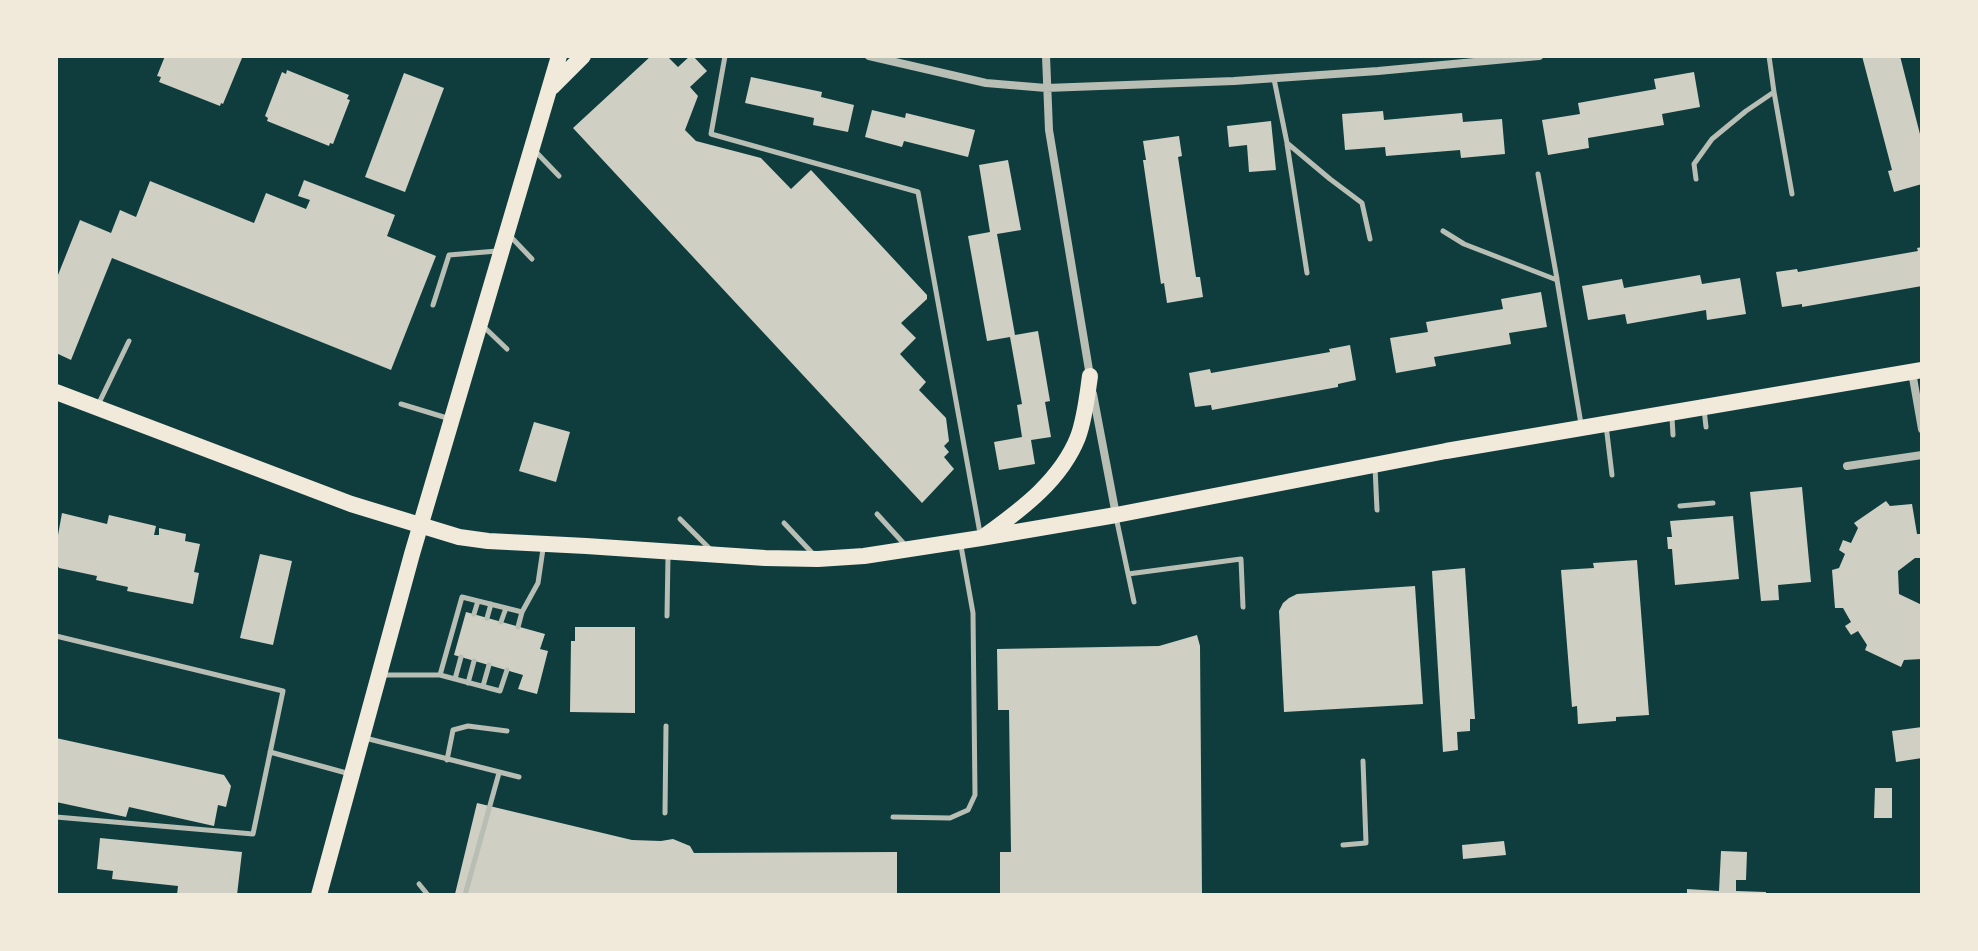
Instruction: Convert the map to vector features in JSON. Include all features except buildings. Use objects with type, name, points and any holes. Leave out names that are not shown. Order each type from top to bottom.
[{"type":"main road","points":[[319,895],[412,554],[559,56]]},
{"type":"main road","points":[[549,91],[583,56]]},
{"type":"main road","points":[[56,392],[351,504],[449,535],[488,541],[818,559],[864,556],[960,542],[1917,370]]},
{"type":"main road","points":[[981,538],[1022,509],[1064,463],[1077,439],[1090,376]]},
{"type":"street","points":[[869,56],[986,83],[1046,88],[1273,78],[1539,56]]},
{"type":"street","points":[[1046,56],[1049,130],[1116,515]]},
{"type":"street","points":[[1917,370],[1922,429]]},
{"type":"street","points":[[1847,466],[1922,455]]},
{"type":"lane","points":[[725,56],[711,134],[918,192],[981,538]]},
{"type":"lane","points":[[1769,56],[1792,194]]},
{"type":"lane","points":[[1273,78],[1287,143],[1307,273]]},
{"type":"lane","points":[[1696,179],[1694,164],[1712,139],[1774,92]]},
{"type":"lane","points":[[1287,143],[1362,203],[1370,239]]},
{"type":"lane","points":[[532,148],[559,176]]},
{"type":"lane","points":[[1538,174],[1582,428]]},
{"type":"lane","points":[[1443,231],[1464,244],[1557,280]]},
{"type":"lane","points":[[507,233],[532,259]]},
{"type":"lane","points":[[433,305],[449,255],[502,250]]},
{"type":"lane","points":[[480,323],[507,349]]},
{"type":"lane","points":[[96,408],[129,341]]},
{"type":"lane","points":[[401,404],[452,420]]},
{"type":"lane","points":[[1704,407],[1706,427]]},
{"type":"lane","points":[[1671,413],[1673,435]]},
{"type":"lane","points":[[1606,424],[1612,475]]},
{"type":"lane","points":[[1375,466],[1377,510]]},
{"type":"lane","points":[[1680,506],[1713,503]]},
{"type":"lane","points":[[877,514],[910,550]]},
{"type":"lane","points":[[1116,515],[1134,602]]},
{"type":"lane","points":[[680,519],[716,555]]},
{"type":"lane","points":[[784,523],[818,559]]},
{"type":"lane","points":[[893,817],[950,818],[968,810],[975,795],[973,613],[960,542]]},
{"type":"lane","points":[[518,627],[522,612],[538,583],[543,544]]},
{"type":"lane","points":[[667,616],[668,551]]},
{"type":"lane","points":[[1128,574],[1241,559],[1243,607]]},
{"type":"lane","points":[[440,675],[462,597],[522,612]]},
{"type":"lane","points":[[474,614],[478,601]]},
{"type":"lane","points":[[487,618],[491,604]]},
{"type":"lane","points":[[501,622],[506,608]]},
{"type":"lane","points":[[56,636],[283,691],[253,834],[56,817]]},
{"type":"lane","points":[[455,679],[461,657]]},
{"type":"lane","points":[[468,683],[474,661]]},
{"type":"lane","points":[[483,686],[489,665]]},
{"type":"lane","points":[[380,675],[440,675],[500,691],[507,670]]},
{"type":"lane","points":[[447,760],[453,730],[468,726],[507,731]]},
{"type":"lane","points":[[665,813],[666,726]]},
{"type":"lane","points":[[362,737],[519,777]]},
{"type":"lane","points":[[270,752],[352,775]]},
{"type":"lane","points":[[1343,845],[1366,843],[1363,761]]},
{"type":"lane","points":[[465,895],[499,772]]},
{"type":"lane","points":[[419,884],[428,895]]}]
